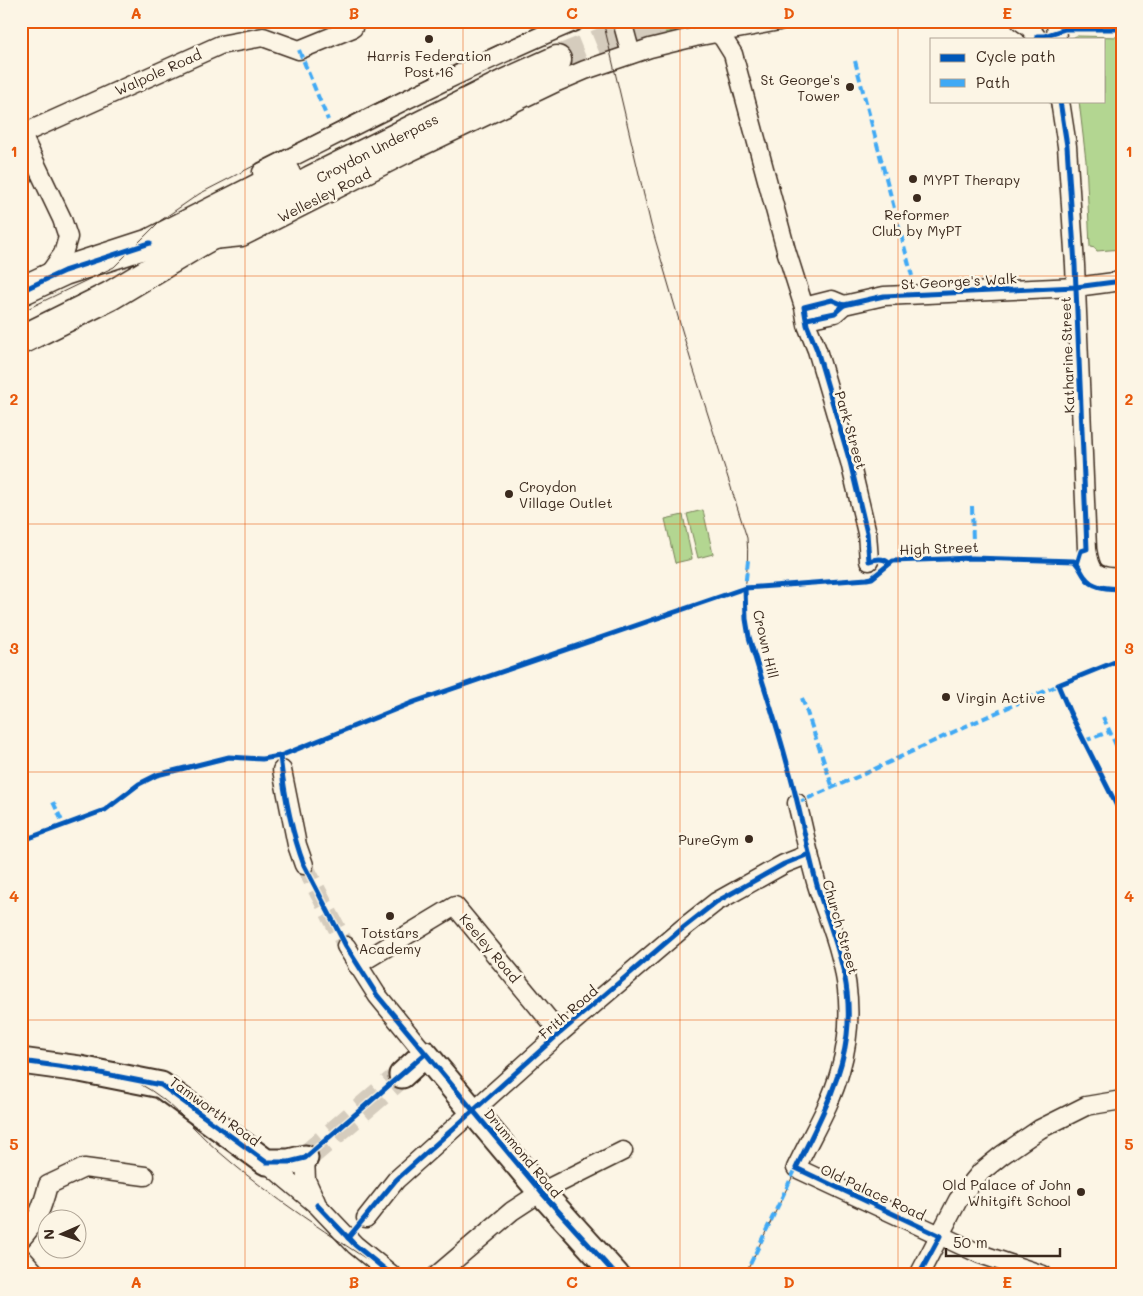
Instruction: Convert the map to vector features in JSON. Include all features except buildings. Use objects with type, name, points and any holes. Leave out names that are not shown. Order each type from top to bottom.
[{"type":"main road","name":"Croydon Underpass","points":[[198,231],[353,159],[508,82],[554,53]]},
{"type":"main road","name":"Wellesley Road","points":[[33,285],[104,257],[198,231]]},
{"type":"main road","name":"Wellesley Road","points":[[21,340],[110,296],[198,231]]},
{"type":"street","name":"Wellesley Road","points":[[576,21],[526,41],[218,194],[198,231],[242,237],[386,164],[557,82],[597,66],[710,27],[779,21]]},
{"type":"street","points":[[622,21],[631,54]]},
{"type":"street","points":[[1020,21],[1030,28],[1037,38]]},
{"type":"street","points":[[1056,21],[1057,38]]},
{"type":"street","name":"Walpole Road","points":[[22,133],[220,44],[262,37],[299,50],[352,24]]},
{"type":"street","name":"Park Street","points":[[710,27],[727,43],[733,54],[808,328],[817,350],[850,462],[866,533],[869,561]]},
{"type":"street","name":"Katharine Street","points":[[1060,102],[1067,146],[1076,287],[1087,549],[1089,564],[1092,569],[1103,578],[1122,578]]},
{"type":"street","points":[[22,133],[62,219],[68,237],[63,254],[54,269],[33,285]]},
{"type":"street","name":"St George's Walk","points":[[805,313],[835,312],[844,305],[884,296],[1076,287],[1122,281]]},
{"type":"street","points":[[282,770],[297,845],[304,865]]},
{"type":"street","name":"Church Street","points":[[796,1168],[831,1097],[840,1072],[847,1033],[848,1007],[840,952],[817,886],[797,803]]},
{"type":"street","name":"Frith Road","points":[[366,1218],[396,1180],[472,1110],[560,1033],[716,902],[784,864],[809,854]]},
{"type":"street","name":"Keeley Road","points":[[357,965],[455,906],[560,1033]]},
{"type":"street","name":"Drummond Road","points":[[346,946],[377,995],[425,1054],[541,1192],[616,1275]]},
{"type":"street","points":[[402,1074],[425,1054]]},
{"type":"street","name":"Tamworth Road","points":[[21,1061],[96,1072],[161,1085],[266,1162],[317,1205],[354,1245],[392,1275]]},
{"type":"street","points":[[919,1275],[964,1192],[981,1172],[1040,1129],[1086,1106],[1122,1100]]},
{"type":"street","points":[[443,1270],[512,1211],[541,1192],[623,1151]]},
{"type":"street","name":"Tamworth Road","points":[[266,1162],[289,1162],[305,1158],[306,1180],[317,1205]]},
{"type":"street","points":[[21,1239],[32,1228],[42,1209],[48,1185],[84,1168],[119,1165],[145,1176]]},
{"type":"street","name":"Old Palace Road","points":[[796,1168],[980,1254],[1043,1275]]},
{"type":"street","points":[[21,1257],[37,1275]]},
{"type":"green space","points":[[659,21],[688,21],[694,26],[660,34]]},
{"type":"green space","points":[[1076,36],[1122,37],[1122,249],[1097,251],[1095,248],[1090,247],[1086,161],[1079,102],[1106,102],[1106,38],[1073,38]]},
{"type":"green space","points":[[703,510],[713,554],[698,558],[687,514]]},
{"type":"green space","points":[[683,515],[692,559],[675,563],[665,519]]},
{"type":"tunnel","points":[[557,60],[616,36],[671,21]]},
{"type":"tunnel","points":[[304,865],[346,946]]},
{"type":"tunnel","points":[[305,1158],[402,1075]]},
{"type":"tram line","points":[[21,312],[114,267],[160,221],[199,194],[372,105],[549,21]]},
{"type":"tram line","points":[[603,21],[651,225],[691,361],[747,538],[745,606],[747,629],[755,663],[791,778],[817,884],[840,952],[847,989],[848,1007],[845,1044],[842,1062],[831,1097],[745,1275]]},
{"type":"tram line","points":[[21,1061],[99,1071],[140,1084],[172,1106],[218,1151],[259,1184],[302,1216],[391,1275]]},
{"type":"marked path","points":[[299,50],[328,120]]},
{"type":"marked path","points":[[855,61],[912,276]]},
{"type":"marked path","points":[[972,506],[973,543]]},
{"type":"marked path","points":[[741,589],[745,588],[748,560]]},
{"type":"marked path","points":[[797,803],[1061,684]]},
{"type":"marked path","points":[[802,698],[833,788]]},
{"type":"marked path","points":[[1103,717],[1122,758]]},
{"type":"marked path","points":[[1084,741],[1109,732]]},
{"type":"marked path","points":[[53,802],[64,825]]},
{"type":"marked path","points":[[745,1275],[796,1168]]},
{"type":"cycle path","points":[[1038,38],[1037,36],[1044,36],[1065,29],[1122,29]]},
{"type":"cycle path","points":[[1060,102],[1067,146],[1075,265],[1087,549],[1081,551],[1077,564]]},
{"type":"cycle path","points":[[21,291],[64,271],[150,243]]},
{"type":"cycle path","points":[[807,319],[835,313],[844,305],[884,296],[1076,287],[1122,281]]},
{"type":"cycle path","points":[[844,305],[832,300],[804,307],[807,325],[817,350],[850,462],[867,533],[869,561],[882,559],[889,563]]},
{"type":"cycle path","name":"High Street","points":[[21,841],[105,810],[139,784],[157,775],[229,757],[262,759],[280,756],[414,702],[745,588],[867,579],[872,578],[893,561],[972,558],[1074,561],[1092,584],[1122,589]]},
{"type":"cycle path","name":"Crown Hill","points":[[745,588],[746,619],[749,637],[791,778],[817,885],[845,976],[847,995],[847,1035],[834,1087],[796,1168],[940,1236],[919,1275]]},
{"type":"cycle path","points":[[1122,659],[1058,685],[1070,713],[1122,816]]},
{"type":"cycle path","points":[[280,756],[295,839],[304,865],[346,946],[377,995],[541,1192],[616,1275]]},
{"type":"cycle path","points":[[348,1238],[396,1180],[560,1033],[683,928],[716,902],[784,864],[809,854]]},
{"type":"cycle path","points":[[21,1061],[80,1069],[161,1085],[266,1162],[289,1162],[305,1158],[425,1054]]},
{"type":"cycle path","points":[[317,1205],[355,1245],[392,1275]]},
{"type":"place","name":"Harris Federation Post 16","points":[[429,39]]},
{"type":"place","name":"St George's Tower","points":[[850,87]]},
{"type":"place","name":"MYPT Therapy","points":[[913,179]]},
{"type":"place","name":"Reformer Club by MyPT","points":[[917,198]]},
{"type":"place","name":"Croydon Village Outlet","points":[[509,494]]},
{"type":"place","name":"Virgin Active","points":[[946,697]]},
{"type":"place","name":"PureGym","points":[[749,839]]},
{"type":"place","name":"Totstars Academy","points":[[390,916]]},
{"type":"place","name":"Old Palace of John Whitgift School","points":[[1081,1192]]}]
